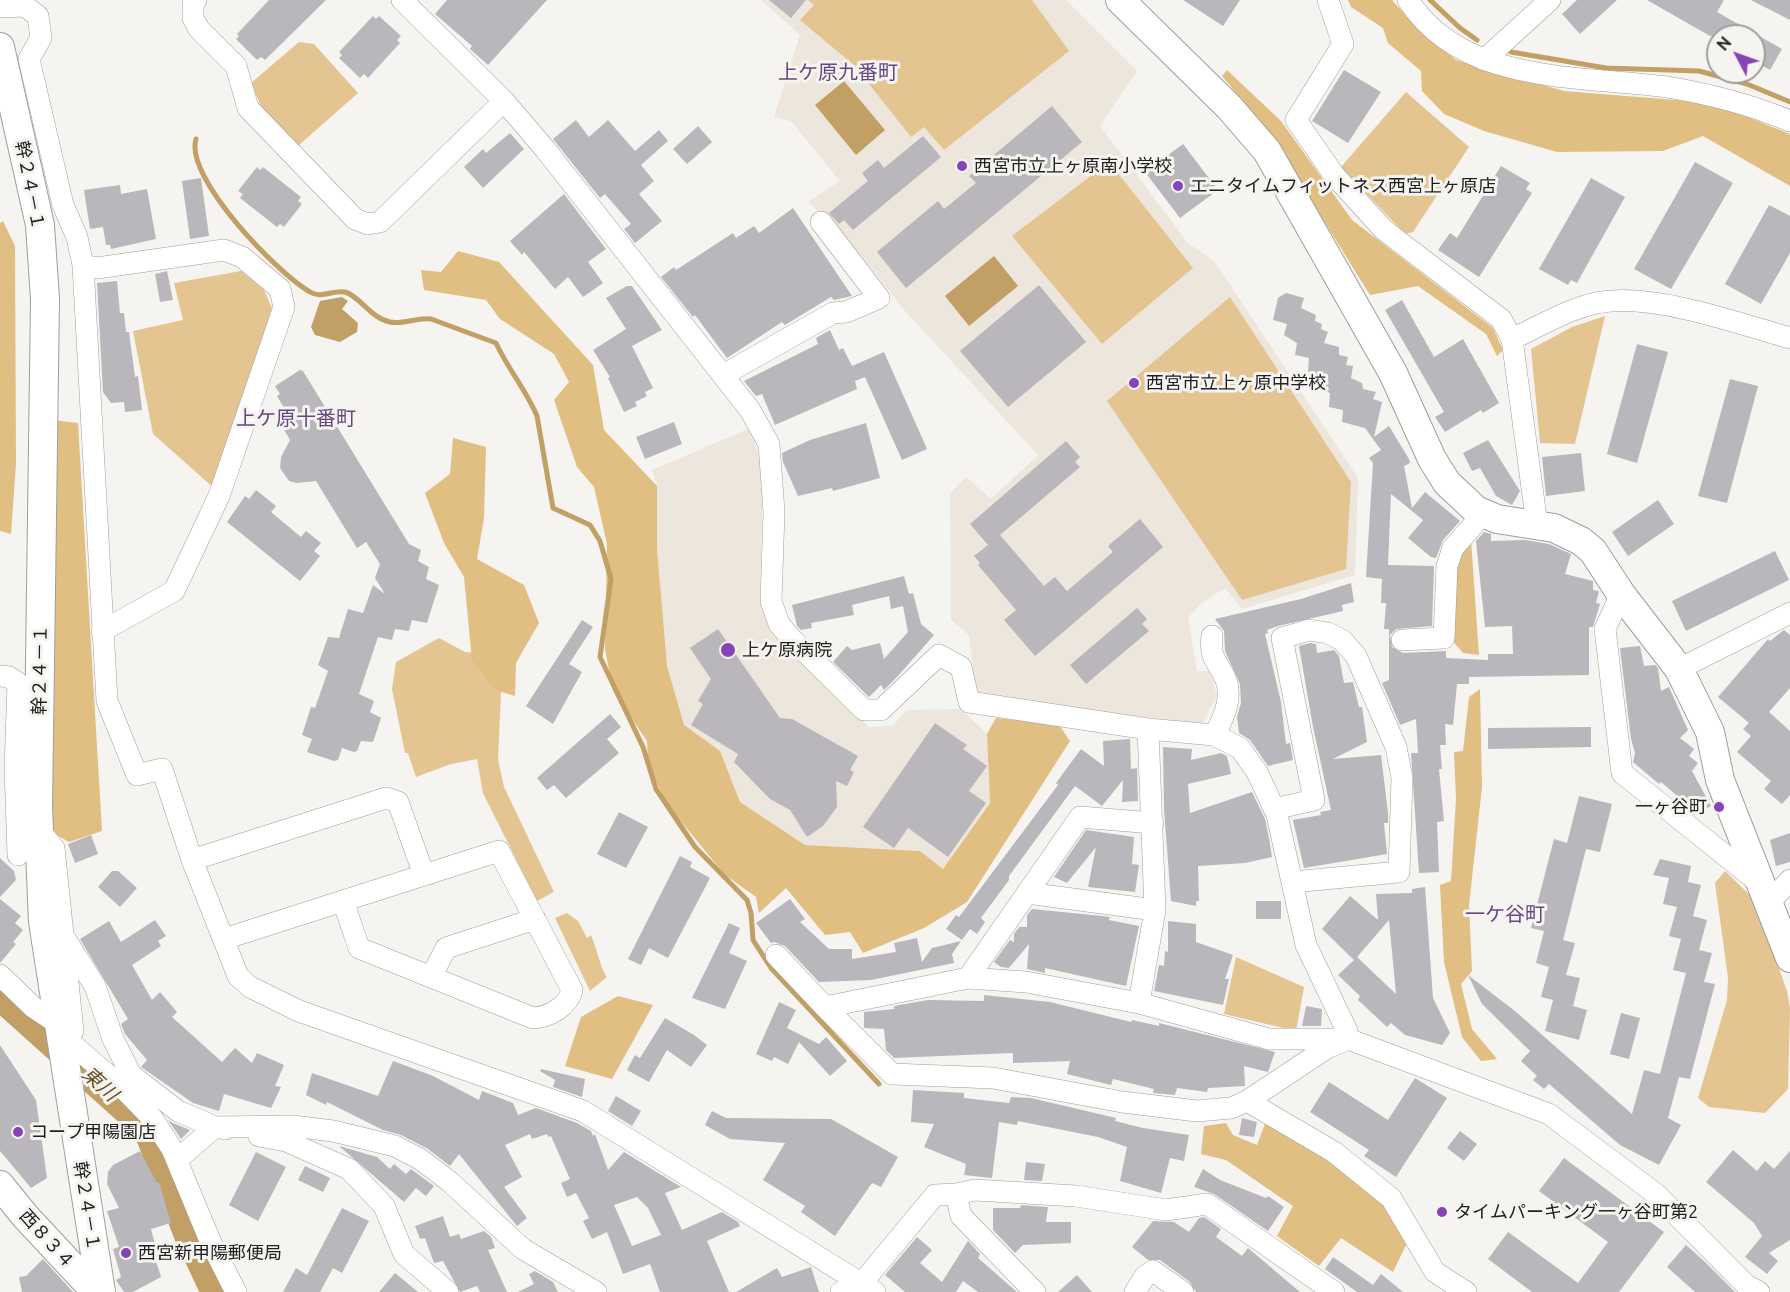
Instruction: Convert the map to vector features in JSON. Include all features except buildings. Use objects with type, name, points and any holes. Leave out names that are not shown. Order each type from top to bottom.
[{"type":"street","points":[[195,0],[193,18],[199,29],[236,66],[248,108],[355,219],[368,224],[380,222],[504,101]]},
{"type":"street","points":[[402,0],[504,101],[545,148],[750,410],[769,444],[774,512],[771,601],[779,624],[864,710],[881,710],[939,655],[961,667],[969,702],[1148,729],[1214,735],[1240,748],[1257,772],[1274,809],[1306,945],[1347,1031],[1348,1038]]},
{"type":"street","points":[[1119,0],[1236,114],[1267,151],[1393,373],[1432,459],[1447,483],[1476,510],[1497,519],[1554,528],[1581,541],[1593,551],[1621,594],[1679,669],[1710,732],[1720,780],[1775,890],[1790,958]]},
{"type":"street","points":[[1328,0],[1343,44],[1296,120],[1334,175],[1384,230],[1500,320],[1512,339],[1537,525]]},
{"type":"street","points":[[1408,0],[1437,31],[1462,50],[1484,60],[1520,69],[1722,97],[1789,119]]},
{"type":"street","points":[[1484,60],[1550,0]]},
{"type":"street","points":[[0,7],[25,6],[38,16],[41,38],[29,59],[63,205],[77,237],[83,265],[107,701],[137,776],[162,769],[192,860],[238,976],[250,987],[299,1011],[583,1111],[868,1288]]},
{"type":"street","name":"幹２４－１","points":[[0,48],[40,225],[45,299],[39,831],[19,856],[43,922],[101,1292]]},
{"type":"street","points":[[723,375],[833,313],[846,312],[879,298],[822,222]]},
{"type":"street","points":[[83,265],[97,268],[224,250],[242,257],[280,289],[284,308],[219,496],[174,591],[102,631]]},
{"type":"street","points":[[1512,339],[1579,309],[1610,301],[1657,303],[1790,338]]},
{"type":"street","points":[[1402,640],[1444,638],[1447,566],[1453,548],[1484,513]]},
{"type":"street","points":[[1621,594],[1605,629],[1622,773],[1775,890]]},
{"type":"street","points":[[1679,669],[1790,612]]},
{"type":"street","points":[[1274,809],[1314,800],[1282,638],[1309,630],[1328,633],[1342,640],[1356,656],[1396,747],[1402,778],[1399,872],[1292,882]]},
{"type":"street","points":[[1212,636],[1212,658],[1226,681],[1228,699],[1223,719],[1214,735]]},
{"type":"street","points":[[9,680],[7,769],[19,856]]},
{"type":"street","points":[[1139,1003],[1155,910],[1148,729]]},
{"type":"street","points":[[192,860],[387,798],[398,802],[424,875]]},
{"type":"street","points":[[968,978],[1080,817],[1153,823]]},
{"type":"street","points":[[39,831],[54,848],[62,934],[63,1039]]},
{"type":"street","points":[[224,939],[499,851],[572,990],[570,998],[547,1017],[533,1018],[359,948],[343,901]]},
{"type":"street","points":[[1027,893],[1155,910]]},
{"type":"street","points":[[431,977],[446,948],[534,919]]},
{"type":"street","points":[[62,934],[95,986],[126,1081],[178,1159],[211,1243],[236,1292]]},
{"type":"street","points":[[776,955],[892,1074],[993,1078],[1122,1102],[1197,1111],[1231,1108],[1247,1101],[1327,1048],[1348,1038]]},
{"type":"street","points":[[0,975],[63,1039],[126,1081],[178,1111],[215,1128],[286,1141],[349,1169],[384,1206],[404,1254],[448,1292]]},
{"type":"street","points":[[825,1007],[968,978],[1026,982],[1139,1003],[1269,1039],[1348,1038],[1549,1114],[1656,1194],[1746,1285],[1759,1292]]},
{"type":"street","points":[[1247,1101],[1334,1152],[1391,1198],[1435,1272],[1466,1292]]},
{"type":"street","points":[[178,1159],[215,1128],[293,1126],[333,1131],[395,1146],[420,1160],[449,1181],[523,1249],[596,1292]]},
{"type":"street","name":"西８３４","points":[[0,1185],[25,1216],[96,1292]]},
{"type":"street","points":[[841,1292],[868,1288],[935,1195],[975,1190],[1076,1196],[1166,1210],[1207,1204],[1334,1292]]},
{"type":"street","points":[[956,1194],[962,1216],[1035,1292]]},
{"type":"street","points":[[1135,1292],[1145,1276],[1153,1271],[1183,1292]]},
{"type":"shaded area","name":"西宮市立上ヶ原中学校","points":[[761,0],[1066,0],[1137,71],[1100,126],[1188,243],[1215,262],[1358,478],[1355,575],[1242,609],[1225,588],[1200,604],[1188,618],[1197,671],[1210,671],[1217,696],[1202,724],[983,697],[976,690],[969,635],[951,620],[950,494],[966,477],[991,499],[1038,455],[906,312],[860,254],[808,202],[840,181],[791,121],[774,117],[800,35]]},
{"type":"shaded area","points":[[808,0],[1032,0],[1069,51],[944,150],[924,127],[911,137],[854,65],[800,20],[814,5]]},
{"type":"shaded area","points":[[1348,0],[1392,0],[1416,27],[1456,60],[1564,91],[1713,103],[1790,134],[1790,186],[1703,136],[1663,151],[1557,152],[1484,131],[1444,114],[1422,91],[1421,71],[1388,43],[1383,28],[1351,7]]},
{"type":"shaded area","points":[[299,42],[314,44],[358,93],[298,146],[263,111],[251,83]]},
{"type":"shaded area","points":[[1227,70],[1281,121],[1352,220],[1493,328],[1503,350],[1497,356],[1486,334],[1418,286],[1370,295],[1268,131],[1222,76]]},
{"type":"shaded area","points":[[844,81],[885,130],[856,155],[815,105]]},
{"type":"shaded area","points":[[1406,92],[1469,147],[1413,232],[1405,234],[1341,167]]},
{"type":"shaded area","points":[[1109,162],[1193,268],[1102,344],[1012,236]]},
{"type":"shaded area","points":[[3,221],[15,246],[16,464],[11,534],[0,531],[0,223]]},
{"type":"shaded area","points":[[458,251],[499,262],[593,365],[604,430],[657,486],[657,548],[667,666],[684,725],[720,751],[740,802],[805,845],[920,851],[943,869],[990,803],[987,734],[996,718],[1059,725],[1070,741],[967,902],[924,928],[863,953],[850,932],[825,935],[786,888],[759,913],[756,897],[724,874],[666,803],[648,764],[647,741],[613,691],[605,649],[607,544],[594,487],[577,467],[554,400],[569,382],[554,354],[500,319],[486,300],[424,290],[421,270],[441,272]]},
{"type":"shaded area","points":[[994,256],[1018,286],[969,326],[945,296]]},
{"type":"shaded area","points":[[241,271],[264,290],[272,308],[215,489],[153,434],[133,331],[183,320],[174,283]]},
{"type":"shaded area","points":[[342,297],[348,301],[342,309],[358,323],[357,332],[340,342],[315,335],[311,327],[320,301]]},
{"type":"shaded area","points":[[1230,297],[1351,482],[1346,569],[1242,600],[1107,401]]},
{"type":"shaded area","points":[[1605,316],[1575,444],[1540,443],[1531,349],[1572,327]]},
{"type":"shaded area","points":[[52,420],[78,423],[102,831],[69,842],[50,831]]},
{"type":"shaded area","name":"上ケ原病院","points":[[750,428],[763,469],[760,599],[775,634],[869,727],[893,726],[906,710],[961,709],[987,734],[990,803],[943,869],[920,851],[805,845],[740,802],[720,751],[684,726],[667,666],[657,548],[657,486],[652,470]]},
{"type":"shaded area","points":[[453,438],[486,447],[484,518],[477,559],[524,585],[539,623],[516,663],[515,696],[495,690],[472,660],[464,577],[444,543],[425,493],[450,474]]},
{"type":"shaded area","points":[[1471,540],[1479,655],[1463,653],[1451,639],[1456,564]]},
{"type":"shaded area","points":[[439,638],[465,652],[496,654],[512,678],[501,692],[498,759],[504,787],[554,892],[537,901],[483,793],[477,759],[451,764],[416,777],[408,753],[405,753],[392,689],[396,662]]},
{"type":"shaded area","points":[[1480,689],[1482,787],[1469,905],[1472,971],[1461,984],[1472,1029],[1497,1059],[1481,1061],[1462,1037],[1444,962],[1440,885],[1451,881],[1456,799],[1454,752],[1463,751],[1469,697]]},
{"type":"shaded area","points":[[1725,871],[1755,900],[1787,991],[1790,1009],[1788,1089],[1765,1113],[1709,1107],[1698,1098],[1727,1000],[1728,978],[1715,883]]},
{"type":"shaded area","points":[[567,913],[578,921],[587,938],[591,935],[607,977],[590,991],[555,918]]},
{"type":"shaded area","points":[[1236,957],[1304,987],[1296,1031],[1224,1014]]},
{"type":"shaded area","points":[[618,996],[653,1005],[612,1079],[565,1066],[581,1017]]},
{"type":"shaded area","points":[[1266,1121],[1348,1172],[1379,1197],[1407,1243],[1393,1272],[1341,1238],[1319,1266],[1277,1236],[1293,1206],[1226,1160],[1201,1154],[1204,1126],[1226,1123],[1233,1135],[1257,1145]]},
{"type":"waterway","points":[[1430,0],[1460,28],[1477,40]]},
{"type":"waterway","points":[[1511,52],[1606,68],[1699,71],[1747,84],[1790,102]]},
{"type":"waterway","points":[[196,139],[196,156],[204,176],[218,199],[256,245],[295,282],[318,295],[336,292],[350,294],[383,320],[395,323],[431,319],[496,343],[537,416],[553,508],[590,525],[600,541],[611,579],[600,657],[643,747],[656,789],[695,847],[747,900],[751,913],[753,940],[771,968],[879,1084]]},
{"type":"waterway","name":"東川","points":[[0,994],[136,1116],[152,1136],[190,1235],[217,1292]]},
{"type":"place","name":"西宮市立上ヶ原南小学校","points":[[962,166]]},
{"type":"place","name":"エニタイムフィットネス西宮上ヶ原店","points":[[1178,186]]},
{"type":"place","name":"西宮市立上ヶ原中学校","points":[[1134,383]]},
{"type":"place","name":"上ケ原病院","points":[[728,650]]},
{"type":"place","name":"一ヶ谷町","points":[[1719,807]]},
{"type":"place","name":"コープ甲陽園店","points":[[18,1132]]},
{"type":"place","name":"タイムパーキング一ヶ谷町第2","points":[[1442,1212]]},
{"type":"place","name":"西宮新甲陽郵便局","points":[[126,1253]]},
{"type":"district","name":"上ケ原九番町","points":[[838,72]]},
{"type":"district","name":"上ケ原十番町","points":[[296,418]]},
{"type":"district","name":"一ケ谷町","points":[[1505,914]]}]
